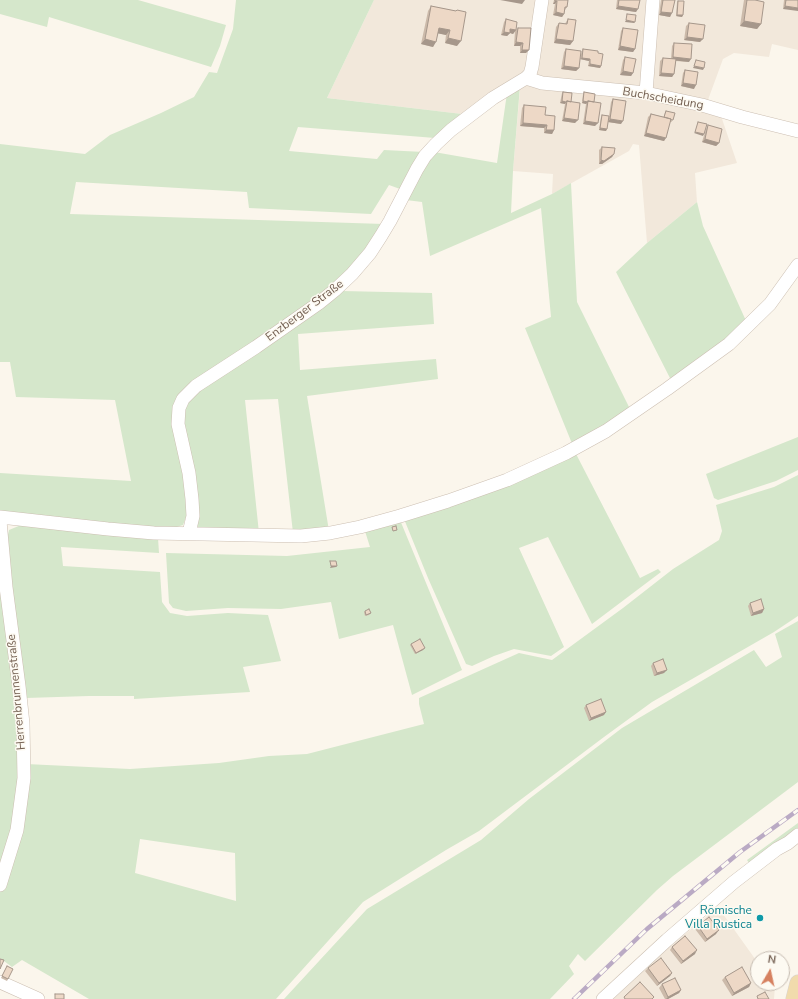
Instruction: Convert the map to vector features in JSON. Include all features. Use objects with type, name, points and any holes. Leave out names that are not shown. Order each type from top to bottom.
[{"type":"main road","points":[[794,999],[798,983]]},
{"type":"street","points":[[526,78],[530,74],[532,67],[542,0]]},
{"type":"street","points":[[646,93],[653,0]]},
{"type":"street","name":"Buchscheidung","points":[[526,78],[542,83],[646,93],[702,105],[798,131]]},
{"type":"street","name":"Enzberger Straße","points":[[189,533],[193,516],[192,499],[189,473],[178,424],[179,408],[184,399],[196,386],[256,347],[325,299],[340,286],[370,253],[390,221],[425,156],[451,130],[493,98],[526,78]]},
{"type":"street","points":[[0,517],[154,533],[301,536],[330,534],[407,514],[507,480],[566,453],[606,431],[729,344],[770,304],[798,265]]},
{"type":"street","name":"Herrenbrunnenstraße","points":[[0,520],[6,587],[23,724],[24,778],[17,830],[0,885]]},
{"type":"street","points":[[603,999],[667,940],[734,882],[777,849],[795,840]]},
{"type":"street","points":[[0,982],[38,999]]},
{"type":"shaded area","points":[[374,0],[798,0],[798,50],[772,44],[769,57],[734,53],[723,59],[705,108],[720,113],[737,163],[695,173],[697,202],[647,243],[639,145],[633,144],[629,151],[552,194],[553,174],[513,171],[521,77],[462,114],[327,98]]},
{"type":"shaded area","points":[[718,907],[750,952],[750,991],[775,991],[774,999],[613,999],[667,949]]},
{"type":"green space","points":[[0,0],[138,0],[226,25],[220,46],[211,67],[49,17],[47,27],[0,14]]},
{"type":"green space","points":[[236,0],[374,0],[327,98],[462,114],[435,138],[298,127],[289,151],[377,159],[384,150],[424,152],[400,189],[389,185],[371,214],[249,208],[247,192],[76,182],[70,214],[384,224],[355,266],[326,294],[182,392],[188,512],[183,525],[170,529],[0,513],[0,473],[131,481],[115,400],[16,397],[10,362],[0,362],[0,144],[85,154],[110,135],[194,97],[209,72],[217,73],[233,29]]},
{"type":"green space","points":[[520,86],[511,213],[552,194],[571,183],[577,302],[631,411],[573,446],[525,328],[551,317],[541,208],[430,256],[422,202],[406,200],[434,152],[497,163],[507,93]]},
{"type":"green space","points":[[697,202],[703,226],[747,323],[672,382],[616,272],[647,243]]},
{"type":"green space","points":[[342,291],[432,293],[434,324],[298,334],[300,370],[436,359],[438,379],[307,396],[329,531],[293,533],[278,399],[245,400],[259,533],[200,531],[197,526],[183,415],[189,399],[202,387]]},
{"type":"green space","points":[[798,437],[798,470],[776,481],[718,500],[714,498],[706,474]]},
{"type":"green space","points":[[575,452],[640,578],[658,569],[661,572],[592,624],[548,537],[519,548],[564,647],[551,656],[514,649],[472,666],[466,664],[404,519]]},
{"type":"green space","points":[[798,475],[798,616],[774,632],[652,702],[479,831],[363,902],[276,999],[89,999],[22,960],[12,967],[0,958],[0,890],[26,764],[130,769],[219,763],[269,756],[307,754],[424,724],[419,698],[519,653],[552,660],[673,569],[719,540],[722,531],[716,505],[774,487]],"holes":[[[140,839],[235,853],[236,901],[135,873]]]},
{"type":"green space","points":[[400,520],[462,670],[412,695],[393,625],[339,639],[331,602],[281,609],[228,608],[186,611],[173,608],[169,603],[166,553],[287,556],[370,547],[364,528]]},
{"type":"green space","points":[[21,525],[158,538],[159,553],[61,547],[63,566],[160,572],[162,602],[170,613],[187,616],[228,613],[268,615],[281,661],[243,667],[250,692],[134,699],[134,696],[26,698],[6,543],[9,530]]},
{"type":"green space","points":[[0,563],[20,760],[13,821],[0,874]]},
{"type":"green space","points":[[798,621],[798,782],[673,876],[585,961],[578,954],[569,966],[574,974],[550,999],[284,999],[367,909],[481,840],[529,799],[622,728],[754,650],[766,667],[782,657],[775,634]]},
{"type":"green space","points":[[798,823],[798,830],[749,863],[747,860]]},
{"type":"building","points":[[555,0],[568,0],[564,14],[556,12],[557,1]]},
{"type":"building","points":[[619,0],[640,0],[638,9],[618,6]]},
{"type":"building","points":[[663,0],[675,0],[672,13],[661,12]]},
{"type":"building","points":[[747,0],[764,2],[761,24],[744,21]]},
{"type":"building","points":[[786,0],[798,0],[798,8],[785,6]]},
{"type":"building","points":[[678,1],[684,1],[683,15],[677,15]]},
{"type":"building","points":[[431,6],[466,12],[461,41],[448,38],[450,30],[439,28],[436,42],[425,39]]},
{"type":"building","points":[[627,14],[636,15],[635,22],[626,20]]},
{"type":"building","points":[[506,19],[517,22],[516,30],[510,29],[510,33],[504,32]]},
{"type":"building","points":[[568,19],[576,20],[573,41],[556,39],[559,23],[567,24]]},
{"type":"building","points":[[689,23],[705,25],[703,39],[687,37]]},
{"type":"building","points":[[518,28],[531,28],[529,50],[522,50],[523,43],[516,42]]},
{"type":"building","points":[[623,28],[638,30],[635,49],[620,46]]},
{"type":"building","points":[[674,43],[692,44],[691,59],[673,57]]},
{"type":"building","points":[[566,49],[581,51],[579,68],[564,66]]},
{"type":"building","points":[[583,49],[598,51],[598,53],[603,54],[601,66],[590,64],[590,59],[582,58]]},
{"type":"building","points":[[625,57],[636,59],[633,73],[623,71]]},
{"type":"building","points":[[663,58],[676,59],[674,74],[661,73]]},
{"type":"building","points":[[696,60],[705,62],[704,68],[694,66]]},
{"type":"building","points":[[685,70],[698,72],[696,85],[683,83]]},
{"type":"building","points":[[563,92],[572,93],[571,102],[562,101]]},
{"type":"building","points":[[584,92],[595,94],[594,102],[583,101]]},
{"type":"building","points":[[613,99],[626,101],[623,121],[610,119]]},
{"type":"building","points":[[567,101],[580,103],[578,120],[564,118]]},
{"type":"building","points":[[588,101],[601,103],[598,123],[585,121]]},
{"type":"building","points":[[524,105],[546,107],[545,115],[555,116],[554,130],[546,130],[547,125],[523,123]]},
{"type":"building","points":[[666,111],[675,113],[673,120],[664,117]]},
{"type":"building","points":[[651,114],[671,119],[666,138],[646,133]]},
{"type":"building","points":[[602,115],[609,116],[607,129],[600,128]]},
{"type":"building","points":[[698,122],[707,124],[704,134],[695,132]]},
{"type":"building","points":[[708,125],[722,129],[719,143],[705,139]]},
{"type":"building","points":[[602,147],[615,148],[614,154],[604,161],[601,160]]},
{"type":"building","points":[[396,526],[397,530],[393,531],[392,527]]},
{"type":"building","points":[[330,561],[336,561],[337,566],[331,566]]},
{"type":"building","points":[[761,599],[764,609],[753,613],[750,603]]},
{"type":"building","points":[[369,609],[371,613],[366,615],[365,611]]},
{"type":"building","points":[[420,639],[425,648],[416,653],[411,644]]},
{"type":"building","points":[[663,659],[667,670],[657,673],[653,663]]},
{"type":"building","points":[[601,699],[606,712],[591,718],[586,705]]},
{"type":"building","points":[[709,917],[719,930],[707,939],[698,926]]},
{"type":"building","points":[[685,936],[697,950],[683,961],[672,947]]},
{"type":"building","points":[[661,958],[672,973],[659,983],[648,968]]},
{"type":"building","points":[[0,959],[4,960],[0,969]]},
{"type":"building","points":[[7,966],[13,969],[8,979],[2,976]]},
{"type":"building","points":[[742,967],[750,984],[734,993],[725,977]]},
{"type":"building","points":[[675,978],[681,990],[668,997],[662,984]]},
{"type":"building","points":[[640,982],[654,997],[652,999],[625,999],[624,997]]},
{"type":"building","points":[[765,992],[769,999],[758,999],[757,996]]},
{"type":"building","points":[[55,994],[64,994],[64,999],[55,999]]},
{"type":"railway","points":[[574,999],[647,929],[740,852],[798,810]]},
{"type":"place","name":"Römische Villa Rustica","points":[[760,918]]}]
